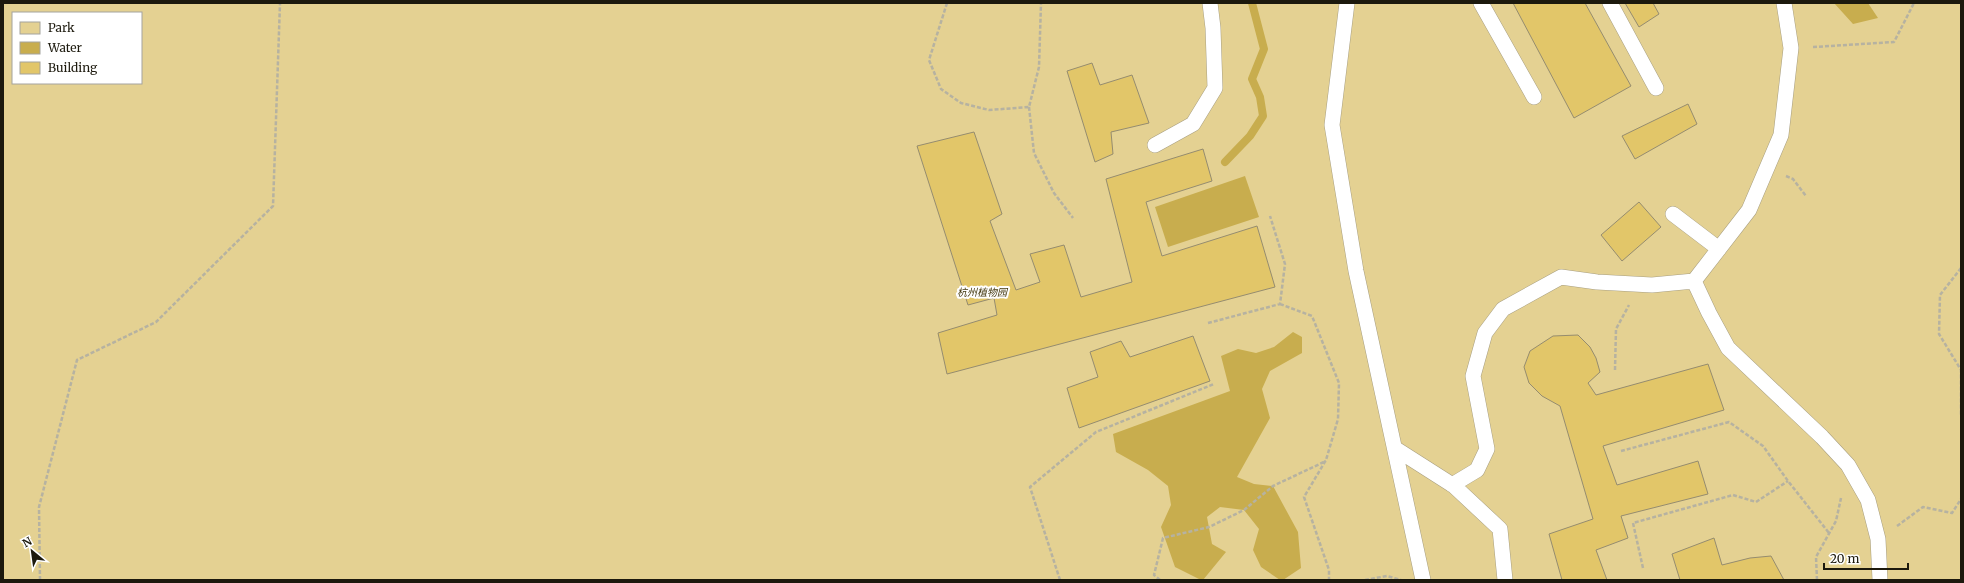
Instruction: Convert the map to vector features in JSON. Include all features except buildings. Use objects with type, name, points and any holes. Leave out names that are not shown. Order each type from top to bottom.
[{"type":"lane","points":[[1156,144],[1193,124],[1215,88],[1213,28],[1210,3]]},
{"type":"lane","points":[[1347,3],[1332,124],[1356,271],[1396,448],[1423,580]]},
{"type":"lane","points":[[1481,3],[1534,97]]},
{"type":"lane","points":[[1610,3],[1656,88]]},
{"type":"lane","points":[[1452,485],[1477,470],[1487,449],[1473,376],[1486,333],[1503,309],[1561,277],[1597,282],[1652,285],[1694,280],[1749,210],[1782,135],[1791,48],[1784,3]]},
{"type":"lane","points":[[1673,214],[1719,249]]},
{"type":"lane","points":[[1694,280],[1709,314],[1728,348],[1822,437],[1848,465],[1868,500],[1878,539],[1880,580]]},
{"type":"lane","points":[[1396,448],[1452,485],[1500,529],[1505,580]]},
{"type":"path","points":[[40,580],[39,507],[77,360],[156,322],[273,206],[280,3]]},
{"type":"path","points":[[947,3],[929,60],[941,89],[960,103],[989,110],[1029,107]]},
{"type":"path","points":[[1041,3],[1039,67],[1029,107],[1034,153],[1054,193],[1073,218]]},
{"type":"path","points":[[1791,48],[1894,42],[1914,3]]},
{"type":"path","points":[[1768,167],[1793,179],[1806,196]]},
{"type":"path","points":[[1270,216],[1285,264],[1280,304]]},
{"type":"path","points":[[1961,268],[1940,295],[1939,334],[1961,370],[1961,415]]},
{"type":"path","points":[[1615,370],[1616,329],[1630,304],[1652,285]]},
{"type":"path","points":[[1208,323],[1280,304],[1312,316],[1339,382],[1338,420],[1326,460],[1304,497],[1329,570],[1329,580]]},
{"type":"path","points":[[1060,580],[1030,486],[1096,432],[1214,384]]},
{"type":"path","points":[[1621,451],[1729,422],[1763,446],[1788,482],[1829,533]]},
{"type":"path","points":[[1160,580],[1154,574],[1163,538],[1209,527],[1244,510],[1273,486],[1326,460]]},
{"type":"path","points":[[1817,580],[1816,557],[1836,521],[1848,465]]},
{"type":"path","points":[[1643,568],[1634,523],[1733,495],[1756,502],[1788,482]]},
{"type":"path","points":[[1878,539],[1923,507],[1952,513],[1961,499]]},
{"type":"path","points":[[1365,580],[1387,576],[1402,580]]},
{"type":"green space","name":"杭州植物园","points":[[3,3],[1961,3],[1961,580],[3,580]]},
{"type":"water","points":[[1834,3],[1868,3],[1878,18],[1853,24]]},
{"type":"water","points":[[1245,176],[1259,217],[1168,247],[1155,207]]},
{"type":"water","points":[[1293,332],[1302,337],[1302,353],[1270,371],[1262,389],[1270,418],[1237,477],[1254,484],[1273,486],[1298,532],[1301,568],[1283,580],[1280,580],[1261,567],[1253,550],[1259,529],[1244,510],[1220,507],[1207,517],[1212,544],[1226,552],[1203,580],[1201,580],[1175,567],[1161,527],[1171,505],[1168,486],[1148,470],[1116,452],[1113,434],[1230,391],[1221,356],[1238,349],[1256,353],[1274,347]]},
{"type":"waterway","points":[[1225,162],[1250,136],[1263,116],[1260,97],[1252,79],[1264,49],[1252,3]]}]
